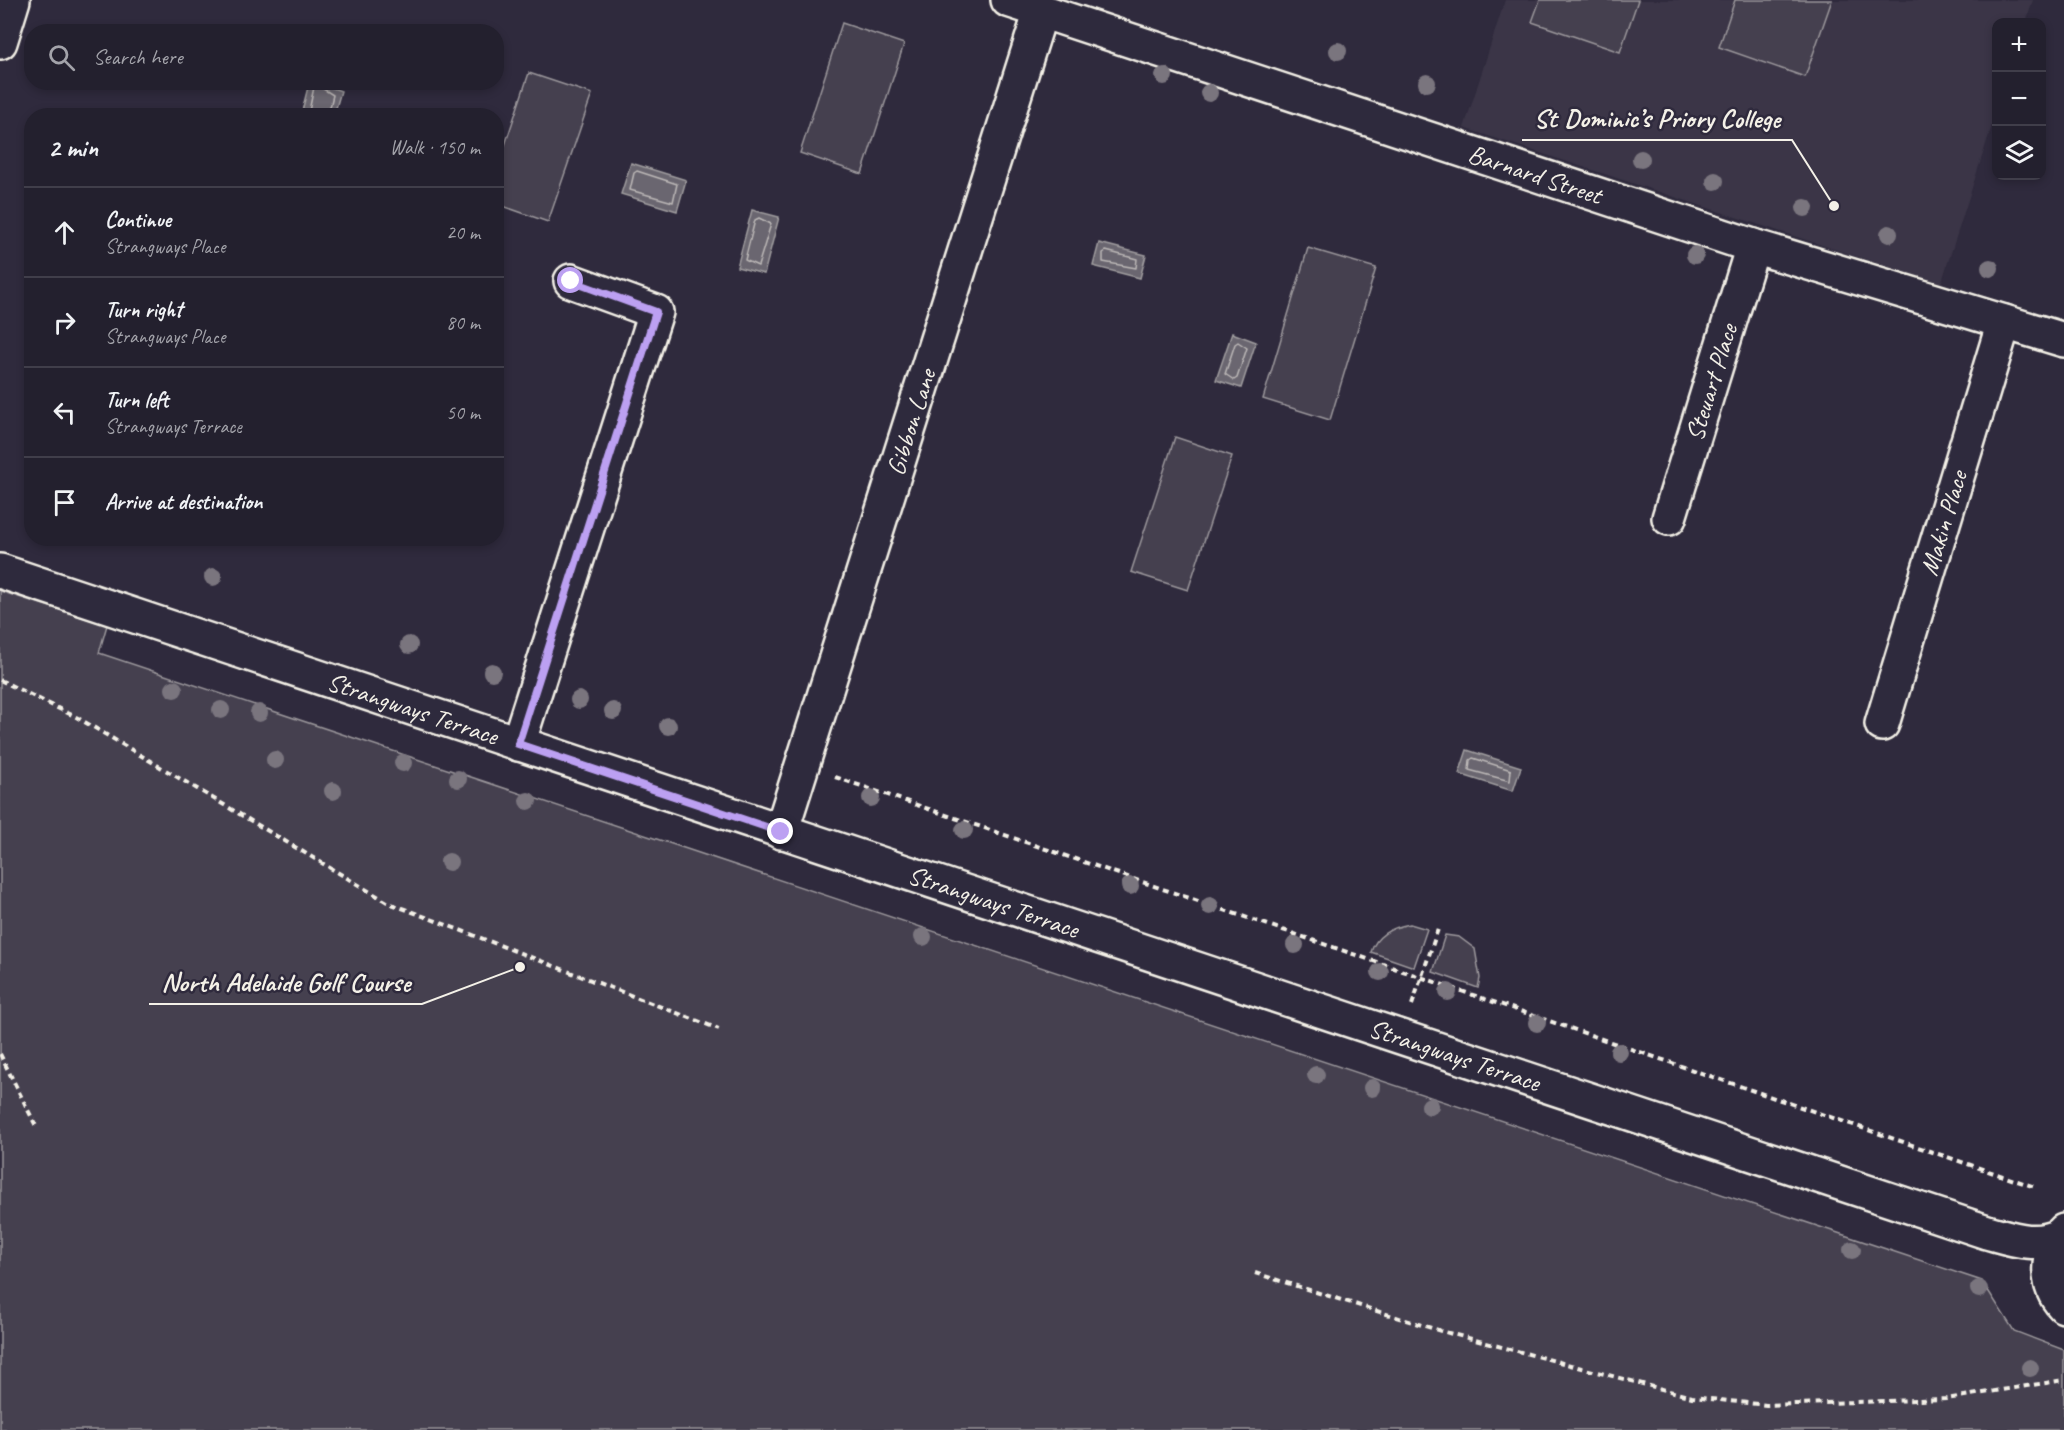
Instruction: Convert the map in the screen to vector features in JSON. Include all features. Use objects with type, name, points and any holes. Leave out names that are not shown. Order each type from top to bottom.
[{"type":"street","points":[[0,42],[13,0]]},
{"type":"street","name":"Barnard Street","points":[[1008,0],[1753,246],[2064,340]]},
{"type":"street","name":"Gibbon Lane","points":[[781,832],[1041,11]]},
{"type":"street","name":"Steuart Place","points":[[1669,518],[1753,246]]},
{"type":"street","points":[[518,744],[656,312],[571,281]]},
{"type":"street","name":"Makin Place","points":[[1882,724],[2004,322]]},
{"type":"street","name":"Strangways Terrace","points":[[0,570],[1987,1232],[2025,1242],[2046,1242],[2062,1233]]},
{"type":"street","name":"Strangways Terrace","points":[[1987,1232],[2022,1252],[2057,1293]]},
{"type":"street","points":[[2057,1293],[2049,1264],[2053,1249],[2062,1233]]},
{"type":"path","points":[[0,680],[78,718],[389,903],[719,1029]]},
{"type":"path","points":[[831,776],[2035,1186]]},
{"type":"path","points":[[1402,1038],[1439,926]]},
{"type":"path","points":[[0,1054],[37,1128]]},
{"type":"path","points":[[1255,1273],[1442,1331],[1692,1397],[1766,1405],[1946,1400],[2064,1380]]},
{"type":"shaded area","points":[[1505,0],[2033,0],[2027,18],[1992,18],[1992,125],[1941,284],[1464,128]]},
{"type":"shaded area","points":[[1540,0],[1638,0],[1620,52],[1532,22]]},
{"type":"shaded area","points":[[1735,0],[1832,0],[1805,77],[1719,47]]},
{"type":"shaded area","points":[[842,23],[904,44],[862,174],[800,153]]},
{"type":"shaded area","points":[[529,73],[592,94],[548,222],[504,206],[504,148]]},
{"type":"shaded area","points":[[1308,248],[1376,268],[1330,420],[1263,399]]},
{"type":"shaded area","points":[[1175,437],[1232,456],[1188,590],[1131,572]]},
{"type":"shaded area","points":[[0,591],[107,625],[99,653],[1982,1281],[2014,1331],[2064,1350],[2064,1430],[0,1430]]},
{"type":"shaded area","points":[[1410,924],[1427,929],[1414,967],[1371,952],[1381,936],[1397,927]]},
{"type":"shaded area","points":[[1445,935],[1459,937],[1475,949],[1480,978],[1478,988],[1433,972]]},
{"type":"water","points":[[307,90],[341,91],[336,108],[303,108]]},
{"type":"water","points":[[631,163],[686,180],[677,211],[621,194]]},
{"type":"water","points":[[752,210],[779,217],[764,274],[737,267]]},
{"type":"water","points":[[1099,243],[1146,255],[1140,278],[1093,266]]},
{"type":"water","points":[[1232,333],[1256,342],[1241,388],[1216,380]]},
{"type":"water","points":[[1467,750],[1521,767],[1513,791],[1459,774]]},
{"type":"place","name":"St Dominic’s Priory College","points":[[1834,206]]},
{"type":"place","name":"North Adelaide Golf Course","points":[[520,967]]},
{"type":"route","points":[[571,281],[656,312],[518,744],[781,832]]}]
